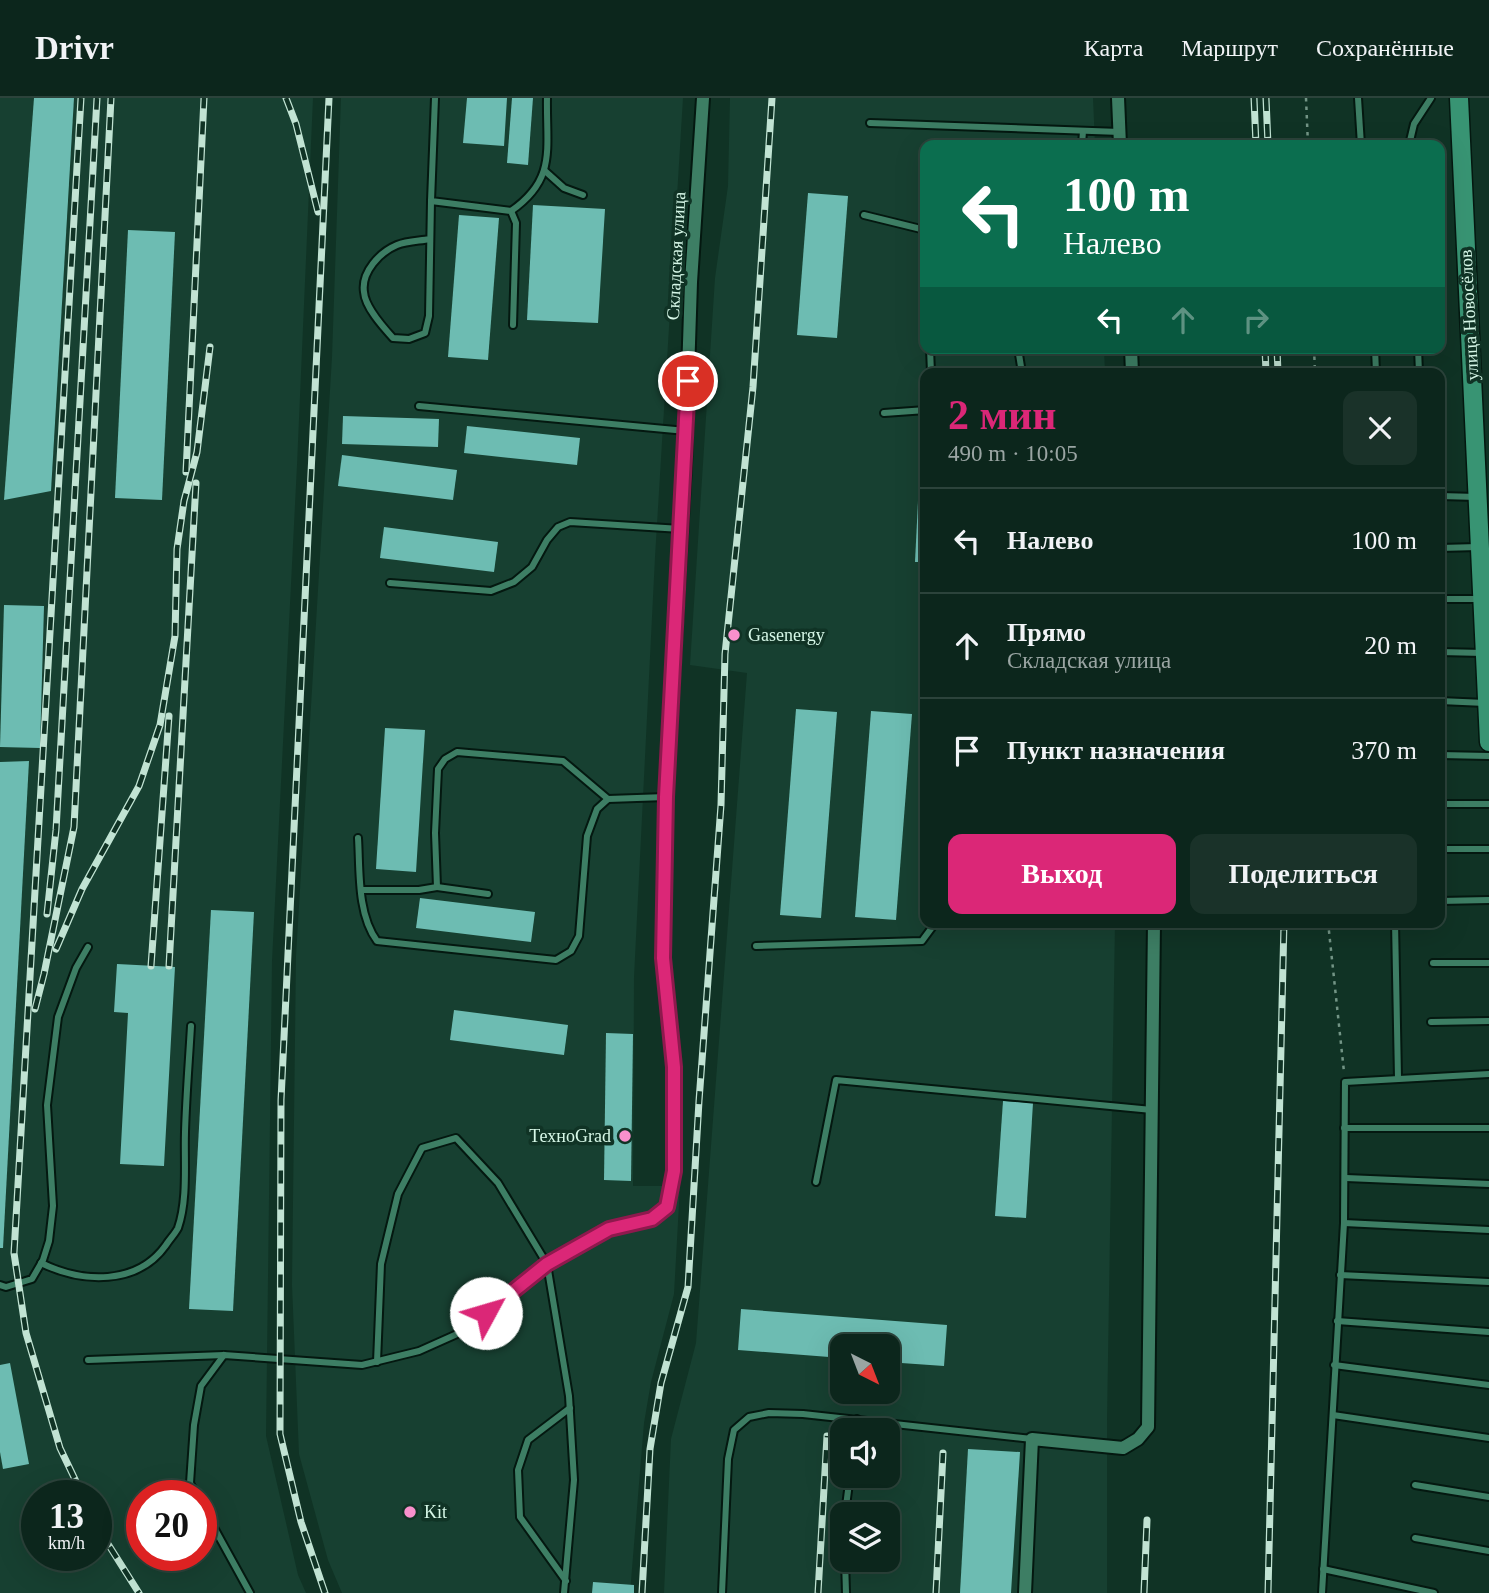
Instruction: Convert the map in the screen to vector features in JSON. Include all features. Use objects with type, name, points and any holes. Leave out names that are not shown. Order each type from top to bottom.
[{"type":"street","name":"Складская улица","points":[[674,1171],[674,1067],[663,958],[666,797],[686,430],[691,282],[703,98]]},
{"type":"street","points":[[1118,98],[1120,139]]},
{"type":"street","name":"улица Новосёлов","points":[[1459,98],[1484,589],[1489,742]]},
{"type":"street","points":[[1025,1593],[1031,1439],[1123,1448],[1138,1439],[1148,1427],[1154,928]]},
{"type":"lane","points":[[430,239],[399,244],[382,253],[367,272],[363,292],[376,319],[393,338],[409,340],[425,333],[429,316],[435,98]]},
{"type":"lane","points":[[431,201],[511,211],[527,200],[545,172],[547,98]]},
{"type":"lane","points":[[1358,98],[1362,140]]},
{"type":"lane","points":[[1410,140],[1414,124],[1431,98]]},
{"type":"lane","points":[[870,123],[1083,131],[1120,139]]},
{"type":"lane","points":[[1082,140],[1083,131]]},
{"type":"lane","points":[[545,172],[564,188],[583,195]]},
{"type":"lane","points":[[511,211],[516,223],[513,325]]},
{"type":"lane","points":[[864,215],[920,229]]},
{"type":"lane","points":[[419,406],[686,430]]},
{"type":"lane","points":[[884,414],[920,411]]},
{"type":"lane","points":[[1445,496],[1478,497]]},
{"type":"lane","points":[[390,583],[491,591],[514,582],[532,567],[552,533],[570,522],[681,529]]},
{"type":"lane","points":[[1445,548],[1480,547]]},
{"type":"lane","points":[[1445,598],[1484,589]]},
{"type":"lane","points":[[1445,652],[1485,653]]},
{"type":"lane","points":[[1445,701],[1487,703]]},
{"type":"lane","points":[[437,887],[435,833],[438,769],[445,759],[457,752],[563,761],[608,799]]},
{"type":"lane","points":[[1445,755],[1489,756]]},
{"type":"lane","points":[[358,838],[361,890],[370,931],[377,941],[556,960],[572,951],[579,936],[587,836],[597,809],[608,799],[666,797]]},
{"type":"lane","points":[[1445,804],[1489,804]]},
{"type":"lane","points":[[1445,849],[1489,849]]},
{"type":"lane","points":[[361,890],[419,890],[437,887],[488,894]]},
{"type":"lane","points":[[1445,901],[1489,900]]},
{"type":"lane","points":[[756,946],[922,941],[932,928]]},
{"type":"lane","points":[[1395,928],[1398,1078]]},
{"type":"lane","points":[[0,1285],[6,1287],[32,1279],[49,1241],[53,1206],[47,1105],[58,1017],[76,968],[88,947]]},
{"type":"lane","points":[[1433,963],[1489,963]]},
{"type":"lane","points":[[1431,1022],[1489,1021]]},
{"type":"lane","points":[[41,1263],[56,1270],[88,1278],[122,1277],[157,1258],[177,1228],[183,1197],[191,1026]]},
{"type":"lane","points":[[1322,1593],[1344,1223],[1345,1082],[1489,1074]]},
{"type":"lane","points":[[816,1182],[836,1080],[1152,1110]]},
{"type":"lane","points":[[1344,1128],[1489,1128]]},
{"type":"lane","points":[[377,1362],[381,1264],[398,1194],[422,1148],[456,1138],[498,1183],[547,1264],[570,1408],[574,1480],[564,1593]]},
{"type":"lane","points":[[88,1360],[224,1355],[362,1365],[419,1352],[466,1330],[547,1264],[609,1229],[652,1219],[667,1207],[674,1171]]},
{"type":"lane","points":[[1346,1178],[1489,1184]]},
{"type":"lane","points":[[1344,1223],[1489,1230]]},
{"type":"lane","points":[[1340,1275],[1489,1282]]},
{"type":"lane","points":[[1337,1321],[1489,1332]]},
{"type":"lane","points":[[190,1480],[194,1426],[201,1386],[224,1355]]},
{"type":"lane","points":[[1335,1365],[1489,1385]]},
{"type":"lane","points":[[566,1581],[520,1517],[518,1470],[528,1440],[570,1408]]},
{"type":"lane","points":[[722,1593],[728,1459],[734,1430],[750,1417],[769,1413],[846,1418]]},
{"type":"lane","points":[[1333,1415],[1489,1438]]},
{"type":"lane","points":[[900,1424],[1031,1439]]},
{"type":"lane","points":[[1415,1485],[1489,1497]]},
{"type":"lane","points":[[217,1533],[250,1593]]},
{"type":"lane","points":[[1415,1538],[1489,1550]]},
{"type":"lane","points":[[1324,1569],[1434,1593]]},
{"type":"lane","points":[[845,1572],[846,1593]]},
{"type":"path","points":[[1306,98],[1308,140]]},
{"type":"path","points":[[1329,928],[1345,1082]]},
{"type":"shaded area","points":[[0,98],[313,98],[272,961],[266,1436],[298,1575],[306,1593],[0,1593]]},
{"type":"shaded area","points":[[341,98],[683,98],[655,557],[634,977],[633,1186],[680,1186],[674,1294],[651,1382],[644,1423],[630,1593],[342,1593],[328,1560],[299,1454],[292,1285],[296,956],[332,357]]},
{"type":"shaded area","points":[[730,98],[1093,98],[1095,140],[920,140],[920,354],[1104,354],[1105,368],[920,368],[920,928],[1115,928],[1107,1593],[664,1593],[671,1439],[696,1343],[747,673],[690,665],[715,278],[728,186]]},
{"type":"building","points":[[34,98],[74,98],[51,491],[4,500]]},
{"type":"building","points":[[467,98],[507,98],[504,146],[463,143]]},
{"type":"building","points":[[512,98],[533,98],[528,165],[507,163]]},
{"type":"building","points":[[808,193],[848,196],[837,338],[797,335]]},
{"type":"building","points":[[533,205],[605,209],[598,323],[527,320]]},
{"type":"building","points":[[459,215],[499,218],[488,360],[448,357]]},
{"type":"building","points":[[128,230],[175,232],[162,500],[115,498]]},
{"type":"building","points":[[343,416],[439,419],[438,447],[342,444]]},
{"type":"building","points":[[467,426],[580,438],[577,465],[464,453]]},
{"type":"building","points":[[342,455],[457,470],[453,500],[338,486]]},
{"type":"building","points":[[919,481],[920,481],[920,562],[915,562]]},
{"type":"building","points":[[384,527],[498,542],[494,572],[380,558]]},
{"type":"building","points":[[4,605],[44,606],[40,748],[0,747]]},
{"type":"building","points":[[796,709],[837,712],[821,918],[780,915]]},
{"type":"building","points":[[871,711],[912,714],[896,920],[855,917]]},
{"type":"building","points":[[385,728],[425,730],[416,872],[376,869]]},
{"type":"building","points":[[29,761],[3,1248],[0,1248],[0,762]]},
{"type":"building","points":[[420,898],[535,912],[531,942],[416,928]]},
{"type":"building","points":[[211,910],[254,912],[233,1311],[189,1309]]},
{"type":"building","points":[[117,964],[175,967],[164,1166],[120,1164],[128,1013],[114,1012]]},
{"type":"building","points":[[454,1010],[568,1025],[564,1055],[450,1040]]},
{"type":"building","points":[[606,1033],[633,1034],[631,1181],[604,1180]]},
{"type":"building","points":[[1003,1101],[1033,1103],[1026,1218],[995,1216]]},
{"type":"building","points":[[741,1309],[947,1325],[944,1366],[900,1363],[900,1334],[830,1334],[830,1357],[738,1350]]},
{"type":"building","points":[[10,1363],[29,1464],[3,1469],[0,1452],[0,1365]]},
{"type":"building","points":[[968,1449],[1020,1452],[1011,1593],[960,1593]]},
{"type":"building","points":[[593,1582],[634,1585],[634,1593],[592,1593]]},
{"type":"railway","points":[[75,1480],[60,1448],[26,1333],[14,1253],[81,98]]},
{"type":"railway","points":[[47,914],[56,830],[97,98]]},
{"type":"railway","points":[[35,1009],[74,827],[111,98]]},
{"type":"railway","points":[[186,472],[204,98]]},
{"type":"railway","points":[[286,98],[296,124],[318,212]]},
{"type":"railway","points":[[325,1593],[301,1522],[280,1434],[281,1100],[329,98]]},
{"type":"railway","points":[[642,1593],[650,1449],[661,1383],[688,1287],[721,805],[725,654],[753,387],[772,98]]},
{"type":"railway","points":[[1254,98],[1256,140]]},
{"type":"railway","points":[[1266,98],[1268,140]]},
{"type":"railway","points":[[56,949],[82,889],[139,786],[160,725],[175,636],[177,549],[184,501],[197,452],[210,347]]},
{"type":"railway","points":[[1265,354],[1266,368]]},
{"type":"railway","points":[[1277,354],[1278,368]]},
{"type":"railway","points":[[169,966],[196,483]]},
{"type":"railway","points":[[151,966],[169,716]]},
{"type":"railway","points":[[1268,1593],[1284,928]]},
{"type":"railway","points":[[818,1593],[827,1436]]},
{"type":"railway","points":[[936,1593],[943,1453]]},
{"type":"railway","points":[[1144,1593],[1147,1520]]},
{"type":"railway","points":[[112,1550],[139,1593]]},
{"type":"place","name":"Gasenergy","points":[[734,635]]},
{"type":"place","name":"ТехноGrad","points":[[625,1136]]},
{"type":"place","name":"Kit","points":[[410,1512]]},
{"type":"route","points":[[486,1313],[547,1264],[609,1229],[652,1219],[667,1207],[674,1171],[674,1067],[663,958],[666,797],[688,381]]}]
